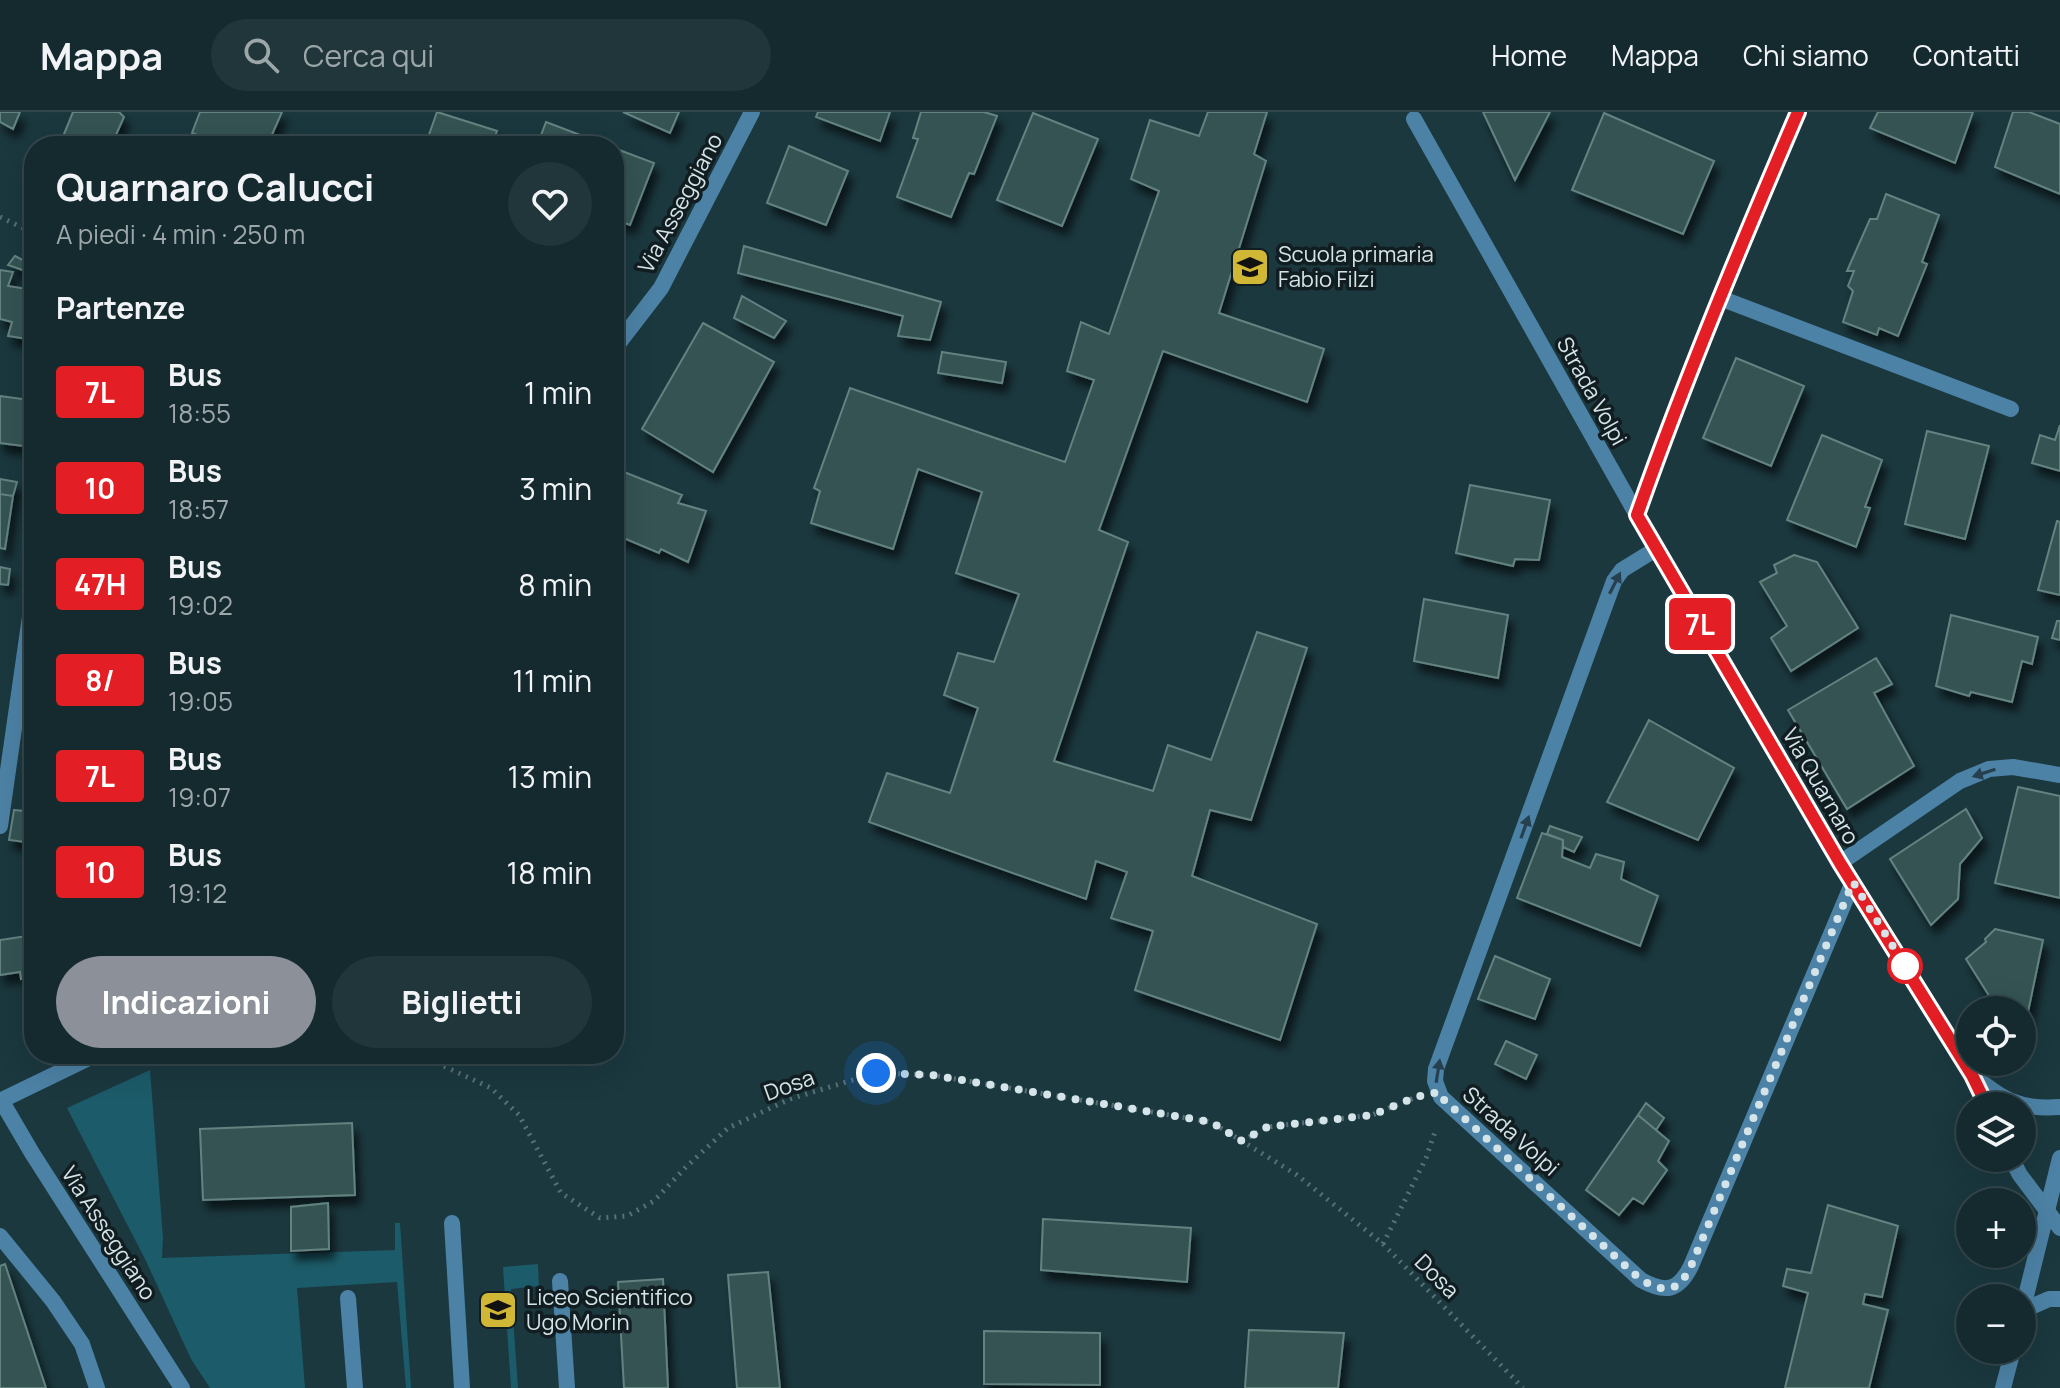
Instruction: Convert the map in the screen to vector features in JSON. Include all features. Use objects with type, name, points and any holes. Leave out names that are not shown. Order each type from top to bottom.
[{"type":"street","name":"Via Asseggiano","points":[[624,336],[661,288],[752,112]]},
{"type":"street","name":"Strada Volpi","points":[[1637,515],[1720,298],[1798,112]]},
{"type":"street","name":"Strada Volpi","points":[[1414,119],[1637,515]]},
{"type":"street","points":[[1720,298],[2011,409]]},
{"type":"street","name":"Via Quarnaro","points":[[1637,515],[1840,863],[1956,1049]]},
{"type":"street","name":"Strada Volpi","points":[[1656,549],[1622,570],[1614,581],[1436,1069],[1435,1081],[1439,1092],[1641,1280],[1663,1289],[1679,1285],[1691,1266],[1853,882]]},
{"type":"street","points":[[0,826],[24,659]]},
{"type":"street","points":[[1840,863],[1960,781],[1989,769],[2013,767],[2060,775]]},
{"type":"street","name":"Via Asseggiano","points":[[76,1064],[1,1100],[182,1388]]},
{"type":"street","name":"Via Quarnaro","points":[[1973,1076],[2014,1103],[2060,1107]]},
{"type":"street","points":[[2029,1284],[2060,1158]]},
{"type":"street","points":[[2018,1172],[2060,1228]]},
{"type":"street","points":[[452,1223],[462,1388]]},
{"type":"street","points":[[0,1236],[53,1301],[82,1344],[97,1388]]},
{"type":"street","points":[[560,1281],[567,1388]]},
{"type":"street","points":[[348,1298],[355,1388]]},
{"type":"street","points":[[2036,1305],[2049,1299],[2060,1299]]},
{"type":"street","points":[[2003,1388],[2009,1364]]},
{"type":"path","points":[[0,217],[24,228]]},
{"type":"path","name":"Dosa","points":[[439,1064],[491,1088],[519,1115],[561,1193],[600,1218],[627,1216],[654,1201],[728,1128],[790,1099],[876,1073],[932,1075],[1211,1122],[1297,1175],[1383,1244],[1523,1388]]},
{"type":"path","points":[[1242,1141],[1267,1127],[1372,1115],[1416,1097],[1439,1092]]},
{"type":"path","points":[[1383,1244],[1426,1158],[1438,1124],[1453,1108]]},
{"type":"shaded area","points":[[150,1070],[162,1258],[395,1250],[395,1223],[400,1223],[411,1388],[406,1388],[397,1282],[297,1288],[305,1388],[210,1388],[191,1359],[146,1261],[67,1108]]},
{"type":"shaded area","points":[[538,1264],[539,1286],[511,1289],[518,1388],[511,1388],[503,1267]]},
{"type":"building","points":[[0,112],[20,112],[13,129],[0,122]]},
{"type":"building","points":[[73,112],[119,112],[124,117],[115,136],[63,136]]},
{"type":"building","points":[[200,112],[282,112],[271,136],[200,136],[192,133]]},
{"type":"building","points":[[437,112],[497,131],[495,136],[429,136]]},
{"type":"building","points":[[623,112],[679,112],[670,133]]},
{"type":"building","points":[[818,112],[890,112],[880,141],[816,117]]},
{"type":"building","points":[[921,112],[984,112],[997,116],[974,174],[969,173],[951,217],[897,197],[918,139],[913,138]]},
{"type":"building","points":[[1208,112],[1267,112],[1254,154],[1266,161],[1219,313],[1324,349],[1307,402],[1163,351],[1099,530],[1128,542],[1054,761],[1153,791],[1168,745],[1211,760],[1257,632],[1307,648],[1251,820],[1210,810],[1192,876],[1317,924],[1280,1040],[1135,990],[1153,931],[1111,918],[1127,872],[1096,861],[1086,899],[869,822],[887,773],[950,793],[978,708],[944,695],[958,653],[994,662],[1019,594],[956,573],[982,492],[918,469],[893,549],[811,523],[820,491],[814,488],[850,388],[1065,462],[1094,380],[1067,371],[1081,322],[1109,334],[1159,191],[1131,179],[1150,120],[1199,136]]},
{"type":"building","points":[[1483,112],[1550,112],[1515,180]]},
{"type":"building","points":[[1878,112],[1973,112],[1955,163],[1870,128]]},
{"type":"building","points":[[2013,112],[2029,112],[2060,124],[2060,194],[1995,167]]},
{"type":"building","points":[[1033,113],[1098,139],[1062,226],[997,200]]},
{"type":"building","points":[[1604,113],[1714,161],[1683,234],[1572,190]]},
{"type":"building","points":[[546,122],[583,136],[541,136]]},
{"type":"building","points":[[789,146],[848,171],[826,225],[767,203]]},
{"type":"building","points":[[624,152],[654,163],[630,225],[624,223]]},
{"type":"building","points":[[1886,194],[1939,215],[1922,262],[1927,264],[1898,336],[1879,328],[1877,335],[1843,322],[1853,291],[1848,286],[1854,271],[1847,271],[1870,219],[1877,219]]},
{"type":"building","points":[[744,246],[941,302],[930,340],[898,336],[903,316],[738,273]]},
{"type":"building","points":[[15,256],[24,261],[24,271],[8,265]]},
{"type":"building","points":[[0,270],[13,272],[8,286],[24,288],[24,338],[8,336],[12,322],[0,319]]},
{"type":"building","points":[[742,296],[786,321],[774,338],[734,318]]},
{"type":"building","points":[[703,323],[774,362],[713,472],[642,429]]},
{"type":"building","points":[[942,352],[1006,362],[1002,383],[938,373]]},
{"type":"building","points":[[1736,358],[1804,386],[1771,466],[1703,438]]},
{"type":"building","points":[[0,396],[24,399],[23,446],[0,443]]},
{"type":"building","points":[[2060,425],[2060,471],[2032,463],[2040,435],[2055,440]]},
{"type":"building","points":[[1927,431],[1989,446],[1965,539],[1905,524]]},
{"type":"building","points":[[1822,435],[1882,460],[1865,507],[1870,508],[1856,547],[1787,520]]},
{"type":"building","points":[[624,472],[682,495],[678,503],[706,511],[688,562],[661,549],[659,553],[624,538]]},
{"type":"building","points":[[0,479],[17,482],[13,496],[0,494]]},
{"type":"building","points":[[1470,485],[1550,500],[1539,560],[1515,559],[1513,566],[1456,553]]},
{"type":"building","points":[[0,494],[13,496],[5,549],[0,548]]},
{"type":"building","points":[[2057,521],[2060,522],[2060,595],[2038,590]]},
{"type":"building","points":[[1794,555],[1817,562],[1858,628],[1791,671],[1771,638],[1787,626],[1760,582],[1777,573],[1774,565]]},
{"type":"building","points":[[0,567],[10,569],[8,585],[0,584]]},
{"type":"building","points":[[1424,599],[1508,615],[1498,678],[1414,661]]},
{"type":"building","points":[[1951,615],[2038,637],[2032,664],[2022,661],[2012,702],[1971,692],[1969,696],[1936,686]]},
{"type":"building","points":[[2057,621],[2060,621],[2060,640],[2052,638]]},
{"type":"building","points":[[1876,658],[1892,684],[1874,693],[1914,766],[1847,809],[1788,710]]},
{"type":"building","points":[[1649,720],[1734,768],[1698,840],[1607,802]]},
{"type":"building","points":[[2018,787],[2060,796],[2060,898],[1995,883]]},
{"type":"building","points":[[1966,809],[1982,838],[1960,864],[1958,899],[1931,925],[1890,859]]},
{"type":"building","points":[[14,810],[24,811],[24,842],[9,840]]},
{"type":"building","points":[[1550,826],[1582,837],[1574,852],[1563,847],[1563,840],[1547,834]]},
{"type":"building","points":[[1542,833],[1563,840],[1562,857],[1590,868],[1596,854],[1624,862],[1621,879],[1658,896],[1640,946],[1517,898]]},
{"type":"building","points":[[1995,929],[2043,940],[2031,996],[1989,996],[1966,959],[1986,942],[1985,939]]},
{"type":"building","points":[[24,936],[24,979],[21,979],[20,972],[0,975],[0,940]]},
{"type":"building","points":[[1495,956],[1550,979],[1535,1019],[1478,999]]},
{"type":"building","points":[[1506,1041],[1537,1055],[1526,1079],[1495,1064]]},
{"type":"building","points":[[1646,1103],[1664,1118],[1656,1130],[1638,1115]]},
{"type":"building","points":[[1638,1115],[1669,1141],[1658,1161],[1667,1170],[1643,1204],[1633,1198],[1619,1215],[1586,1190]]},
{"type":"building","points":[[352,1123],[355,1195],[203,1200],[200,1129]]},
{"type":"building","points":[[328,1203],[329,1249],[291,1251],[291,1207]]},
{"type":"building","points":[[1828,1205],[1898,1226],[1882,1297],[1865,1294],[1863,1304],[1888,1310],[1869,1388],[1785,1388],[1808,1293],[1783,1286],[1787,1269],[1811,1273]]},
{"type":"building","points":[[1043,1219],[1191,1228],[1187,1282],[1041,1270]]},
{"type":"building","points":[[5,1264],[46,1388],[0,1388],[0,1266]]},
{"type":"building","points":[[768,1272],[780,1388],[737,1388],[728,1275]]},
{"type":"building","points":[[663,1279],[668,1388],[624,1388],[618,1282]]},
{"type":"building","points":[[1249,1330],[1344,1333],[1338,1388],[1245,1388]]},
{"type":"building","points":[[984,1331],[1100,1333],[1100,1385],[984,1384]]},
{"type":"bus line","name":"7L","points":[[1798,112],[1720,298],[1637,515],[1840,863],[1980,1092]]},
{"type":"place","name":"Scuola primaria Fabio Filzi","points":[[1250,267]]},
{"type":"place","name":"Liceo Scientifico Ugo Morin","points":[[498,1310]]},
{"type":"route","points":[[876,1073],[932,1075],[1211,1122],[1242,1141],[1267,1127],[1372,1115],[1416,1097],[1439,1092],[1641,1280],[1663,1289],[1679,1285],[1691,1266],[1853,882],[1905,966]]}]
